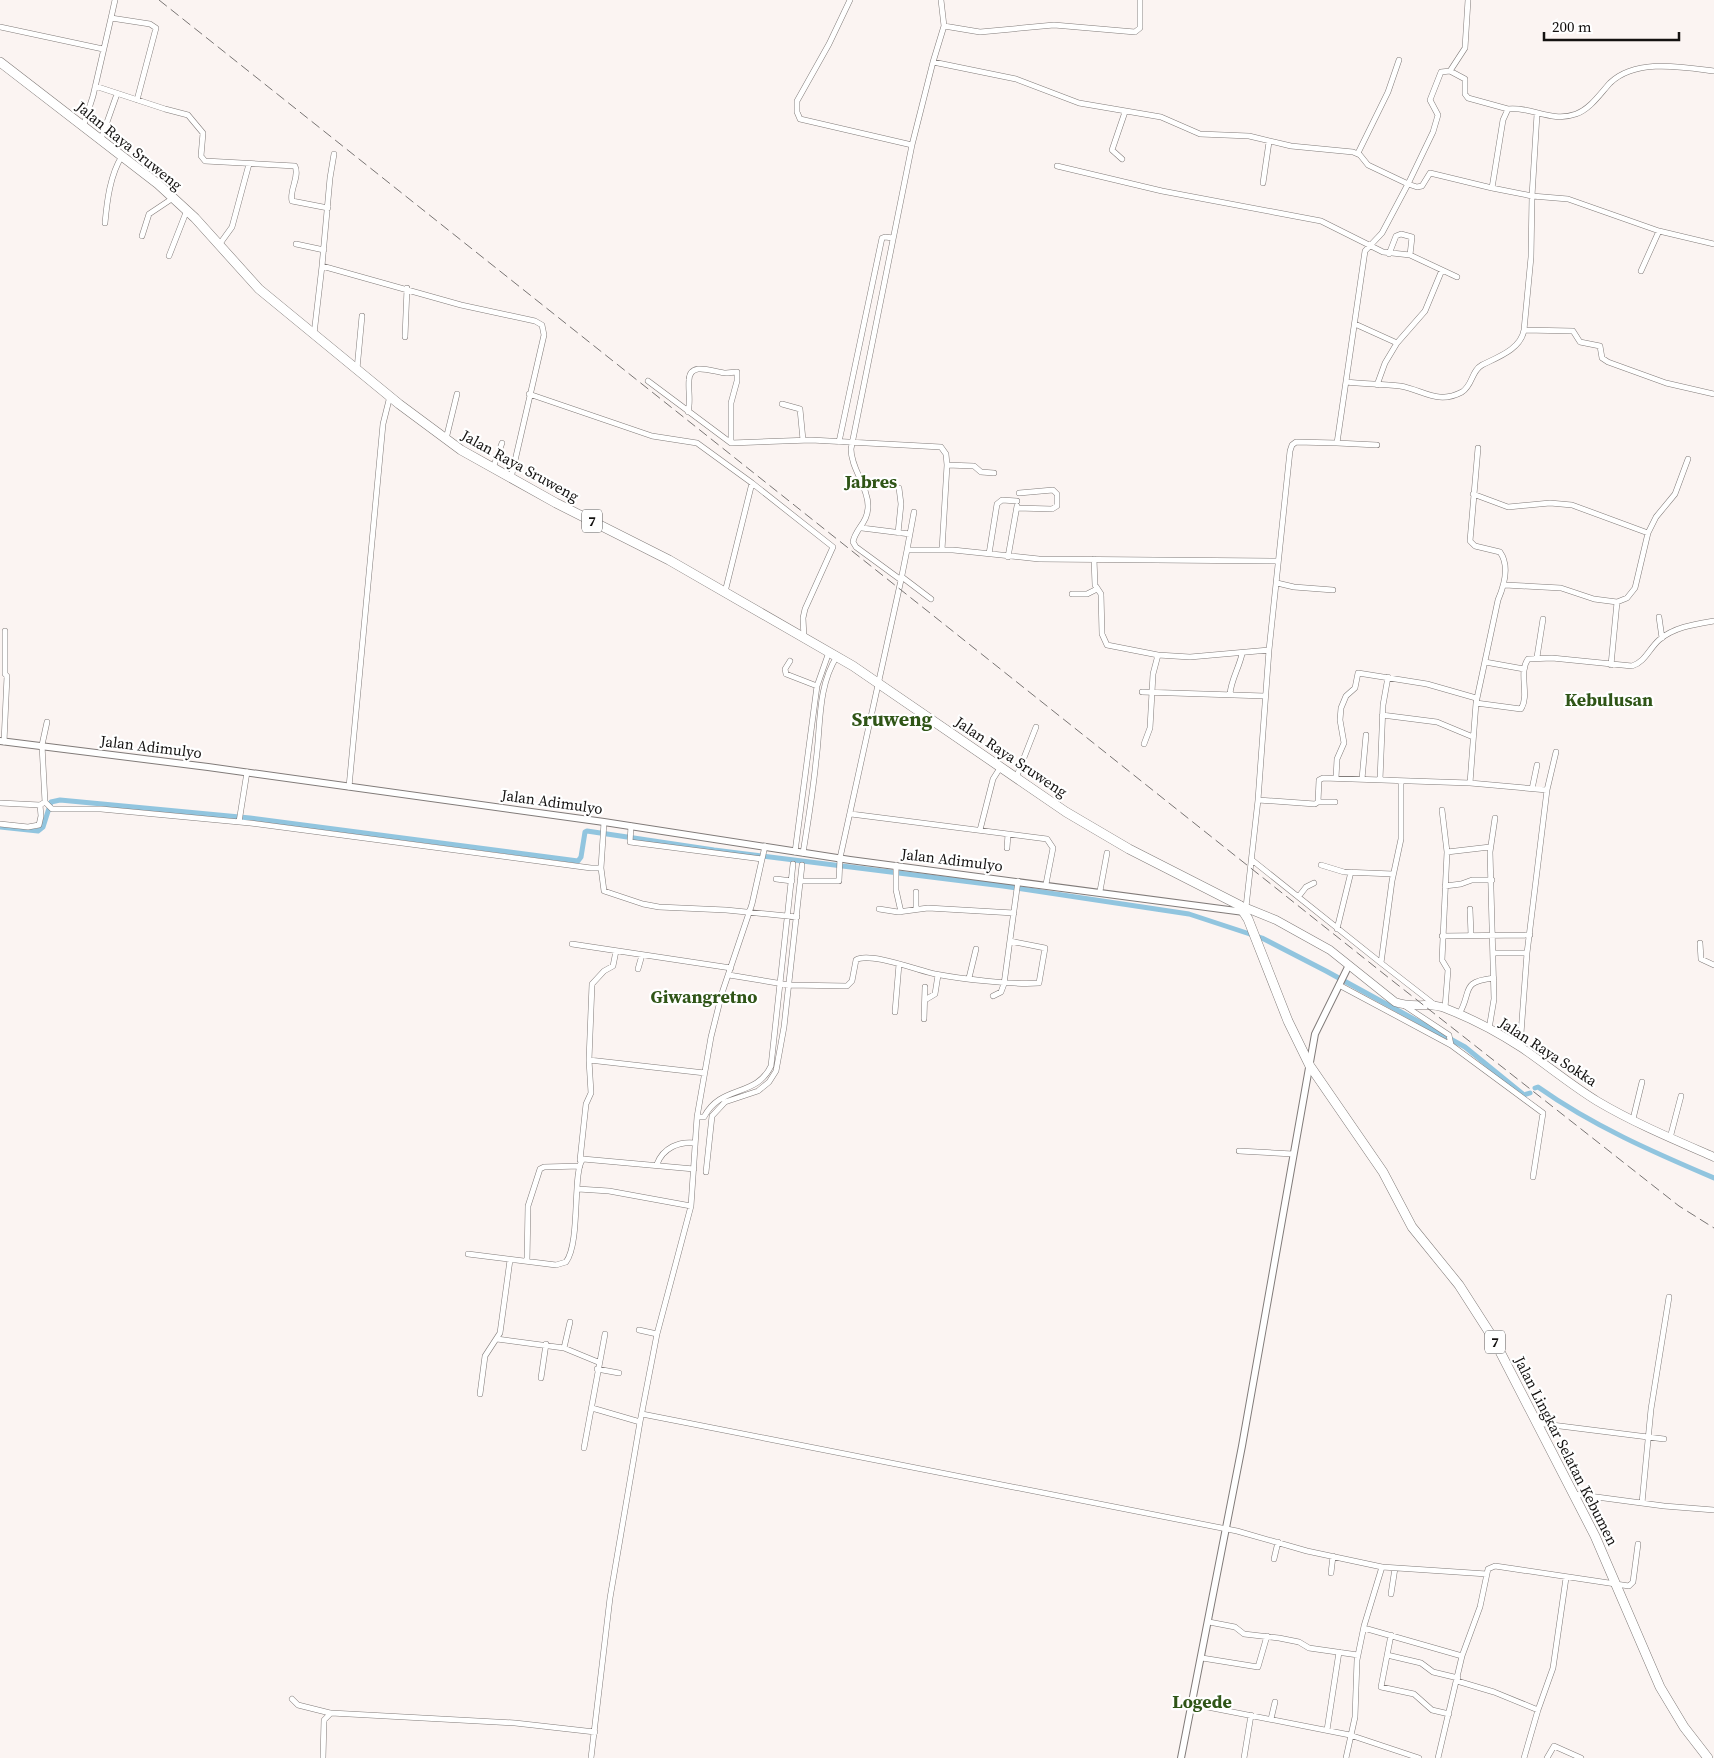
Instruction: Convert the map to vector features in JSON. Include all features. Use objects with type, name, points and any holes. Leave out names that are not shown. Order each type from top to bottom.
[{"type":"highway","name":"Jalan Raya Sruweng","points":[[0,62],[82,128],[101,138],[173,198],[187,210],[259,289],[446,439],[493,468],[725,592],[833,654],[878,682],[1000,768],[1114,841],[1243,908]]},
{"type":"highway","name":"Jalan Lingkar Selatan Kebumen","points":[[1243,908],[1288,1021],[1310,1066],[1383,1172],[1412,1227],[1478,1312],[1574,1494],[1616,1584],[1660,1687],[1684,1727],[1708,1758]]},
{"type":"main road","points":[[1243,908],[1302,934],[1349,964],[1389,998],[1405,1006]]},
{"type":"main road","name":"Jalan Raya Sokka","points":[[1405,1006],[1425,1004],[1445,1008],[1459,1014],[1520,1047],[1597,1100],[1670,1138],[1714,1157]]},
{"type":"street","points":[[82,128],[95,86],[115,0]]},
{"type":"street","points":[[850,0],[829,44],[797,101],[796,112],[800,119],[912,146]]},
{"type":"street","points":[[931,599],[854,545],[854,538],[862,528],[867,515],[868,503],[851,456],[852,443],[912,146],[944,26],[940,0]]},
{"type":"street","points":[[944,26],[980,32],[1054,25],[1135,32],[1140,28],[1140,0]]},
{"type":"street","points":[[1450,71],[1465,48],[1468,0]]},
{"type":"street","points":[[112,18],[155,26],[138,100]]},
{"type":"street","points":[[0,26],[103,49]]},
{"type":"street","points":[[1358,153],[1388,92],[1399,60]]},
{"type":"street","points":[[933,62],[1016,79],[1079,103],[1161,117],[1200,134],[1249,136],[1270,142],[1358,153],[1368,165],[1408,184],[1421,186],[1430,174],[1532,196],[1576,202],[1659,231],[1714,244]]},
{"type":"street","points":[[1338,443],[1364,254],[1369,246],[1385,230],[1438,118],[1438,112],[1430,103],[1432,91],[1441,72],[1450,71],[1465,79],[1465,94],[1468,98],[1508,109],[1523,110],[1554,117],[1578,114],[1617,78],[1644,69],[1664,67],[1714,71]]},
{"type":"street","points":[[95,86],[188,115],[195,120],[196,126],[203,133],[202,160],[212,163],[295,166],[297,170],[291,200],[295,203],[328,208]]},
{"type":"street","points":[[101,138],[117,94]]},
{"type":"street","points":[[1492,188],[1502,127],[1508,109]]},
{"type":"street","points":[[1122,158],[1112,150],[1125,112]]},
{"type":"street","points":[[1346,382],[1407,387],[1431,397],[1452,396],[1470,385],[1475,371],[1480,366],[1516,346],[1522,340],[1531,257],[1532,196],[1537,114]]},
{"type":"street","points":[[1263,183],[1270,142]]},
{"type":"street","points":[[314,334],[334,154]]},
{"type":"street","points":[[105,223],[108,199],[116,168],[122,156]]},
{"type":"street","points":[[219,245],[232,227],[249,164]]},
{"type":"street","points":[[1057,166],[1162,191],[1321,221],[1369,246],[1389,254],[1410,255],[1457,277]]},
{"type":"street","points":[[142,236],[149,214],[173,198]]},
{"type":"street","points":[[169,256],[187,210]]},
{"type":"street","points":[[1641,271],[1659,231]]},
{"type":"street","points":[[1389,254],[1396,236],[1401,234],[1412,237],[1410,255]]},
{"type":"street","points":[[840,442],[882,238],[893,238]]},
{"type":"street","points":[[296,244],[324,250]]},
{"type":"street","points":[[322,266],[407,288],[461,305],[535,320],[542,325],[544,335],[511,478]]},
{"type":"street","points":[[1377,385],[1385,364],[1397,343],[1425,311],[1442,270]]},
{"type":"street","points":[[405,338],[407,288]]},
{"type":"street","points":[[357,369],[362,316]]},
{"type":"street","points":[[1355,324],[1397,343]]},
{"type":"street","points":[[1524,330],[1573,331],[1580,342],[1600,346],[1604,360],[1666,383],[1714,394]]},
{"type":"street","points":[[858,355],[869,357]]},
{"type":"street","points":[[688,412],[690,402],[689,378],[692,372],[701,368],[724,373],[737,372],[737,381],[731,403],[731,443]]},
{"type":"street","points":[[854,370],[867,372]]},
{"type":"street","points":[[648,381],[731,443],[803,440],[936,445],[944,449],[947,464],[942,550]]},
{"type":"street","points":[[446,439],[457,394]]},
{"type":"street","points":[[529,394],[652,436],[697,443],[752,483],[833,547],[803,618],[804,638]]},
{"type":"street","points":[[349,787],[383,424],[390,395]]},
{"type":"street","points":[[782,404],[800,409],[803,440]]},
{"type":"street","points":[[1243,908],[1252,860],[1269,650],[1292,445],[1299,442],[1376,446]]},
{"type":"street","points":[[493,468],[502,444]]},
{"type":"street","points":[[1470,783],[1476,701],[1498,600],[1505,585],[1504,565],[1500,552],[1475,546],[1470,541],[1478,448]]},
{"type":"street","points":[[1505,585],[1561,588],[1594,599],[1617,602],[1631,594],[1636,586],[1648,533],[1656,517],[1675,494],[1688,459]]},
{"type":"street","points":[[947,464],[972,466],[981,472],[994,472]]},
{"type":"street","points":[[725,592],[752,483]]},
{"type":"street","points":[[1008,557],[1019,486]]},
{"type":"street","points":[[898,533],[901,504],[899,488]]},
{"type":"street","points":[[1017,508],[1052,509],[1057,506],[1057,494],[1053,490],[1019,493]]},
{"type":"street","points":[[1473,494],[1508,507],[1550,503],[1572,505],[1648,533]]},
{"type":"street","points":[[989,554],[998,504],[1002,500],[1018,501]]},
{"type":"street","points":[[800,881],[840,881],[840,860],[914,512]]},
{"type":"street","points":[[862,528],[910,534]]},
{"type":"street","points":[[907,550],[942,550],[1040,559],[1278,561]]},
{"type":"street","points":[[1094,559],[1097,589],[1101,594],[1103,639],[1107,645],[1158,655],[1190,657],[1242,654],[1269,650]]},
{"type":"street","points":[[1276,583],[1294,587],[1334,590]]},
{"type":"street","points":[[1072,594],[1087,594],[1097,589]]},
{"type":"street","points":[[1611,665],[1617,602]]},
{"type":"street","points":[[1659,617],[1662,638]]},
{"type":"street","points":[[1537,657],[1543,619]]},
{"type":"street","points":[[1336,778],[1337,759],[1344,743],[1340,724],[1341,708],[1346,696],[1355,688],[1356,675],[1360,672],[1427,684],[1476,701],[1521,709],[1524,702],[1524,669],[1528,659],[1537,657],[1626,667],[1638,664],[1662,638],[1682,628],[1714,621]]},
{"type":"street","points":[[2,742],[7,676],[2,674],[5,631]]},
{"type":"street","points":[[799,852],[817,686],[833,654]]},
{"type":"street","points":[[799,852],[817,759],[823,688],[833,654]]},
{"type":"street","points":[[1230,694],[1231,683],[1242,654]]},
{"type":"street","points":[[1144,744],[1150,728],[1152,692],[1158,655]]},
{"type":"street","points":[[790,661],[785,669],[786,674],[817,686]]},
{"type":"street","points":[[1485,662],[1524,669]]},
{"type":"street","points":[[1380,780],[1382,715],[1388,677]]},
{"type":"street","points":[[1142,692],[1266,696]]},
{"type":"street","points":[[1382,715],[1437,722],[1473,737]]},
{"type":"street","points":[[0,824],[28,827],[39,825],[45,805],[42,745],[47,722]]},
{"type":"street","points":[[1016,778],[1036,727]]},
{"type":"street","points":[[1362,779],[1366,735]]},
{"type":"street","name":"Jalan Adimulyo","points":[[2,742],[42,745],[604,822],[763,854],[799,852],[896,868],[1243,908]]},
{"type":"street","points":[[1520,1047],[1528,953],[1547,790],[1556,752]]},
{"type":"street","points":[[809,758],[817,759]]},
{"type":"street","points":[[1532,789],[1537,765]]},
{"type":"street","points":[[980,830],[992,779],[1000,768]]},
{"type":"street","points":[[239,821],[247,773]]},
{"type":"street","points":[[1318,802],[1320,778],[1470,783],[1547,790]]},
{"type":"street","points":[[1381,963],[1393,874],[1401,839],[1401,781]]},
{"type":"street","points":[[1258,800],[1302,804],[1335,802]]},
{"type":"street","points":[[0,803],[101,809],[239,821],[601,868]]},
{"type":"street","points":[[1442,810],[1447,852],[1442,936],[1442,962],[1448,970],[1445,1008]]},
{"type":"street","points":[[851,814],[1044,838],[1051,842],[1051,858],[1046,884]]},
{"type":"street","points":[[1489,1029],[1494,1009],[1490,847],[1494,818]]},
{"type":"street","points":[[604,822],[601,868],[604,891],[643,904],[797,917]]},
{"type":"street","points":[[591,1758],[610,1598],[640,1422],[657,1334],[691,1206],[697,1117],[705,1073],[718,1009],[749,913],[763,854],[681,850],[629,837],[631,826]]},
{"type":"street","points":[[1008,834],[1008,848]]},
{"type":"street","points":[[1447,852],[1490,847]]},
{"type":"street","points":[[1100,892],[1107,853]]},
{"type":"street","points":[[1252,860],[1436,1006]]},
{"type":"street","points":[[706,1172],[707,1118],[720,1098],[751,1088],[768,1072],[776,1027],[793,864]]},
{"type":"street","points":[[1321,864],[1351,872],[1393,874]]},
{"type":"street","points":[[697,1117],[707,1118],[725,1102],[753,1094],[766,1086],[774,1076],[780,1056],[784,1027],[802,865]]},
{"type":"street","points":[[896,868],[896,890],[901,912]]},
{"type":"street","points":[[1337,929],[1351,872]]},
{"type":"street","points":[[776,879],[792,881]]},
{"type":"street","points":[[1445,886],[1461,884],[1472,880],[1492,880]]},
{"type":"street","points":[[993,996],[1001,992],[1005,981],[1018,882]]},
{"type":"street","points":[[1299,896],[1306,886],[1314,883]]},
{"type":"street","points":[[916,892],[916,910]]},
{"type":"street","points":[[879,909],[901,912],[933,908],[1014,913]]},
{"type":"street","points":[[1470,909],[1471,935]]},
{"type":"street","points":[[1442,936],[1530,934]]},
{"type":"street","points":[[729,975],[789,985],[850,985],[856,960],[860,958],[899,964],[938,975],[1040,983],[1046,950],[1043,946],[1010,941]]},
{"type":"street","points":[[1700,943],[1701,959],[1714,965]]},
{"type":"street","points":[[572,944],[731,968]]},
{"type":"street","points":[[969,978],[976,949]]},
{"type":"street","points":[[468,1254],[556,1266],[564,1264],[568,1260],[578,1189],[586,1104],[591,1093],[589,1060],[592,984],[604,970],[613,966],[616,951]]},
{"type":"street","points":[[1493,953],[1528,953]]},
{"type":"street","points":[[638,969],[642,955]]},
{"type":"street","points":[[895,1012],[899,964]]},
{"type":"street","points":[[1181,1758],[1202,1658],[1317,1027],[1349,964]]},
{"type":"street","points":[[925,1000],[935,994],[938,975]]},
{"type":"street","points":[[1459,1014],[1464,1005],[1465,993],[1472,984],[1478,980],[1494,978]]},
{"type":"street","points":[[1341,980],[1451,1042]]},
{"type":"street","points":[[924,1019],[925,987]]},
{"type":"street","points":[[1405,1006],[1543,1113],[1534,1177]]},
{"type":"street","points":[[776,1027],[784,1027]]},
{"type":"street","points":[[589,1060],[705,1073]]},
{"type":"street","points":[[768,1072],[774,1076]]},
{"type":"street","points":[[1633,1119],[1642,1082]]},
{"type":"street","points":[[751,1088],[753,1094]]},
{"type":"street","points":[[1670,1138],[1681,1096]]},
{"type":"street","points":[[720,1098],[725,1102]]},
{"type":"street","points":[[657,1164],[663,1154],[677,1143],[695,1143]]},
{"type":"street","points":[[1239,1151],[1293,1154]]},
{"type":"street","points":[[528,1261],[528,1206],[540,1169],[580,1163],[590,1158],[694,1169]]},
{"type":"street","points":[[578,1189],[609,1191],[691,1206]]},
{"type":"street","points":[[480,1394],[485,1356],[500,1333],[510,1260]]},
{"type":"street","points":[[1642,1503],[1648,1436],[1669,1296]]},
{"type":"street","points":[[564,1348],[570,1322]]},
{"type":"street","points":[[639,1330],[657,1334]]},
{"type":"street","points":[[584,1448],[604,1334]]},
{"type":"street","points":[[497,1339],[546,1344],[564,1348],[598,1362]]},
{"type":"street","points":[[541,1378],[546,1344]]},
{"type":"street","points":[[597,1370],[619,1373]]},
{"type":"street","points":[[592,1408],[640,1422]]},
{"type":"street","points":[[642,1414],[1225,1529],[1333,1556],[1382,1566],[1487,1574]]},
{"type":"street","points":[[1536,1423],[1664,1439]]},
{"type":"street","points":[[1574,1494],[1714,1510]]},
{"type":"street","points":[[1274,1559],[1278,1542]]},
{"type":"street","points":[[1438,1758],[1462,1656],[1480,1607],[1489,1567],[1495,1566],[1630,1586],[1633,1584],[1638,1544]]},
{"type":"street","points":[[1331,1573],[1333,1556]]},
{"type":"street","points":[[1346,1758],[1355,1717],[1355,1680],[1358,1655],[1382,1566]]},
{"type":"street","points":[[1391,1594],[1395,1568]]},
{"type":"street","points":[[1524,1758],[1553,1668],[1566,1578]]},
{"type":"street","points":[[1208,1622],[1235,1628],[1244,1634],[1267,1636],[1297,1642],[1309,1648],[1358,1655]]},
{"type":"street","points":[[1364,1628],[1462,1656]]},
{"type":"street","points":[[1391,1635],[1382,1687],[1414,1694],[1432,1710],[1449,1714]]},
{"type":"street","points":[[1202,1658],[1259,1666],[1267,1636]]},
{"type":"street","points":[[1327,1730],[1339,1652]]},
{"type":"street","points":[[1387,1655],[1420,1663],[1433,1672],[1494,1692],[1538,1710]]},
{"type":"street","points":[[292,1699],[298,1706],[331,1713],[515,1723],[595,1732]]},
{"type":"street","points":[[1271,1718],[1275,1702]]},
{"type":"street","points":[[1192,1704],[1350,1735],[1419,1758]]},
{"type":"street","points":[[323,1758],[324,1720],[331,1713]]},
{"type":"street","points":[[1244,1758],[1251,1715]]},
{"type":"street","points":[[1547,1758],[1554,1746],[1581,1758]]},
{"type":"waterway","points":[[0,827],[38,831],[43,827],[51,802],[60,800],[250,818],[578,861],[581,857],[585,832],[587,831],[714,850],[1003,886],[1189,914],[1262,938],[1326,971],[1465,1047],[1524,1095],[1530,1093]]},
{"type":"waterway","points":[[1535,1088],[1538,1087],[1602,1126],[1714,1178]]},
{"type":"railway","points":[[159,0],[1389,978],[1679,1206],[1714,1228]]},
{"type":"district","name":"Jabres","points":[[871,482]]},
{"type":"district","name":"Kebulusan","points":[[1609,700]]},
{"type":"district","name":"Sruweng","points":[[892,719]]},
{"type":"district","name":"Giwangretno","points":[[704,997]]},
{"type":"district","name":"Logede","points":[[1202,1702]]}]
